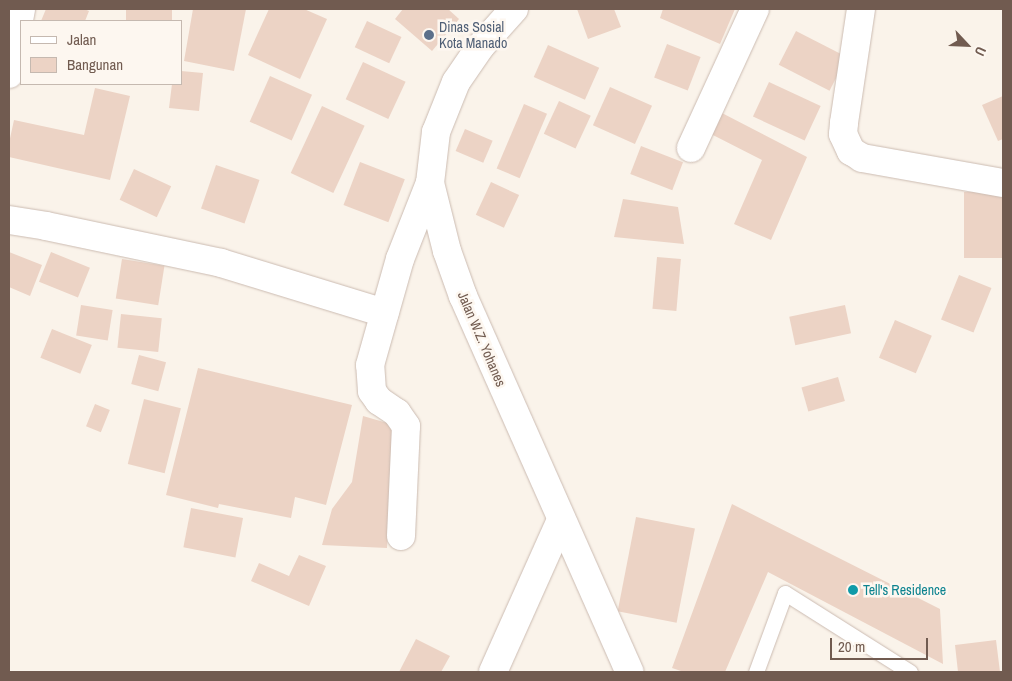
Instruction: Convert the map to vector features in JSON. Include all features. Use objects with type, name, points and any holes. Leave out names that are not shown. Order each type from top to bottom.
[{"type":"street","points":[[9,74],[21,9]]},
{"type":"street","name":"Jalan W.Z. Yohanes","points":[[514,9],[480,46],[456,82],[436,132],[430,183],[447,252],[463,296],[630,672]]},
{"type":"street","points":[[691,148],[754,9]]},
{"type":"street","points":[[861,9],[843,134],[850,151],[862,158],[1003,183]]},
{"type":"street","points":[[401,536],[406,426],[397,413],[379,401],[372,391],[370,365],[400,259],[430,183]]},
{"type":"street","points":[[9,220],[221,263],[385,313]]},
{"type":"street","points":[[494,672],[561,520]]},
{"type":"lane","points":[[756,672],[785,593],[910,672]]},
{"type":"building","points":[[46,9],[84,9],[89,11],[85,20],[41,20]]},
{"type":"building","points":[[126,9],[172,9],[172,20],[126,20]]},
{"type":"building","points":[[193,9],[246,9],[234,71],[184,61]]},
{"type":"building","points":[[269,9],[304,9],[327,19],[300,79],[248,55]]},
{"type":"building","name":"Dinas Sosial Kota Manado","points":[[403,9],[448,9],[459,19],[432,51],[395,19]]},
{"type":"building","points":[[577,9],[614,9],[621,27],[588,39]]},
{"type":"building","points":[[663,9],[735,9],[720,44],[660,18]]},
{"type":"building","points":[[367,21],[401,37],[389,63],[355,47]]},
{"type":"building","points":[[796,31],[847,57],[830,91],[779,65]]},
{"type":"building","points":[[667,44],[701,57],[688,91],[654,78]]},
{"type":"building","points":[[548,45],[599,68],[585,100],[534,77]]},
{"type":"building","points":[[363,62],[406,82],[388,119],[346,99]]},
{"type":"building","points":[[182,71],[203,73],[199,111],[169,108],[172,85],[182,85]]},
{"type":"building","points":[[270,76],[312,95],[292,140],[250,122]]},
{"type":"building","points":[[769,82],[821,106],[805,141],[753,116]]},
{"type":"building","points":[[610,87],[652,106],[635,144],[593,125]]},
{"type":"building","points":[[95,88],[130,96],[110,180],[9,157],[9,143],[14,120],[84,135]]},
{"type":"building","points":[[1003,96],[1003,139],[998,141],[982,105]]},
{"type":"building","points":[[559,101],[591,116],[576,148],[544,134]]},
{"type":"building","points":[[524,104],[547,114],[520,178],[497,168]]},
{"type":"building","points":[[322,106],[365,126],[333,193],[291,173]]},
{"type":"building","points":[[720,112],[807,157],[771,240],[734,224],[762,160],[709,133]]},
{"type":"building","points":[[465,129],[493,141],[483,163],[456,151]]},
{"type":"building","points":[[641,146],[683,162],[672,190],[630,174]]},
{"type":"building","points":[[360,162],[405,179],[388,222],[344,205]]},
{"type":"building","points":[[216,165],[259,180],[245,223],[201,208]]},
{"type":"building","points":[[134,169],[171,186],[157,217],[120,200]]},
{"type":"building","points":[[491,182],[519,195],[504,228],[476,215]]},
{"type":"building","points":[[964,192],[1003,192],[1003,258],[964,258]]},
{"type":"building","points":[[623,199],[678,207],[684,244],[614,237]]},
{"type":"building","points":[[9,252],[42,265],[30,296],[9,287]]},
{"type":"building","points":[[51,252],[90,268],[78,297],[39,282]]},
{"type":"building","points":[[657,257],[681,259],[676,311],[652,309]]},
{"type":"building","points":[[122,259],[164,266],[158,305],[116,299]]},
{"type":"building","points":[[959,275],[991,288],[973,333],[941,320]]},
{"type":"building","points":[[81,305],[113,310],[108,341],[76,336]]},
{"type":"building","points":[[845,305],[851,333],[795,345],[789,317]]},
{"type":"building","points":[[121,314],[162,318],[158,352],[117,348]]},
{"type":"building","points":[[895,320],[932,336],[916,373],[879,358]]},
{"type":"building","points":[[52,329],[92,345],[80,374],[40,358]]},
{"type":"building","points":[[139,355],[166,362],[158,391],[131,384]]},
{"type":"building","points":[[198,368],[352,405],[326,505],[295,497],[291,518],[219,504],[218,508],[166,495]]},
{"type":"building","points":[[838,377],[845,401],[808,412],[801,387]]},
{"type":"building","points":[[144,399],[181,408],[165,473],[128,464]]},
{"type":"building","points":[[95,404],[110,410],[101,432],[86,426]]},
{"type":"building","points":[[363,416],[394,425],[387,548],[322,545],[332,509],[352,482]]},
{"type":"building","name":"Tell's Residence","points":[[732,504],[940,609],[943,664],[768,572],[725,672],[684,672],[672,668]]},
{"type":"building","points":[[191,508],[243,518],[235,557],[183,547]]},
{"type":"building","points":[[636,517],[695,528],[677,623],[618,611]]},
{"type":"building","points":[[299,555],[326,566],[309,606],[251,581],[259,563],[289,576]]},
{"type":"building","points":[[416,639],[450,656],[441,672],[399,672]]},
{"type":"building","points":[[996,640],[1000,672],[958,672],[955,645]]},
{"type":"place","name":"Dinas Sosial Kota Manado","points":[[429,35]]},
{"type":"place","name":"Tell's Residence","points":[[853,590]]}]
